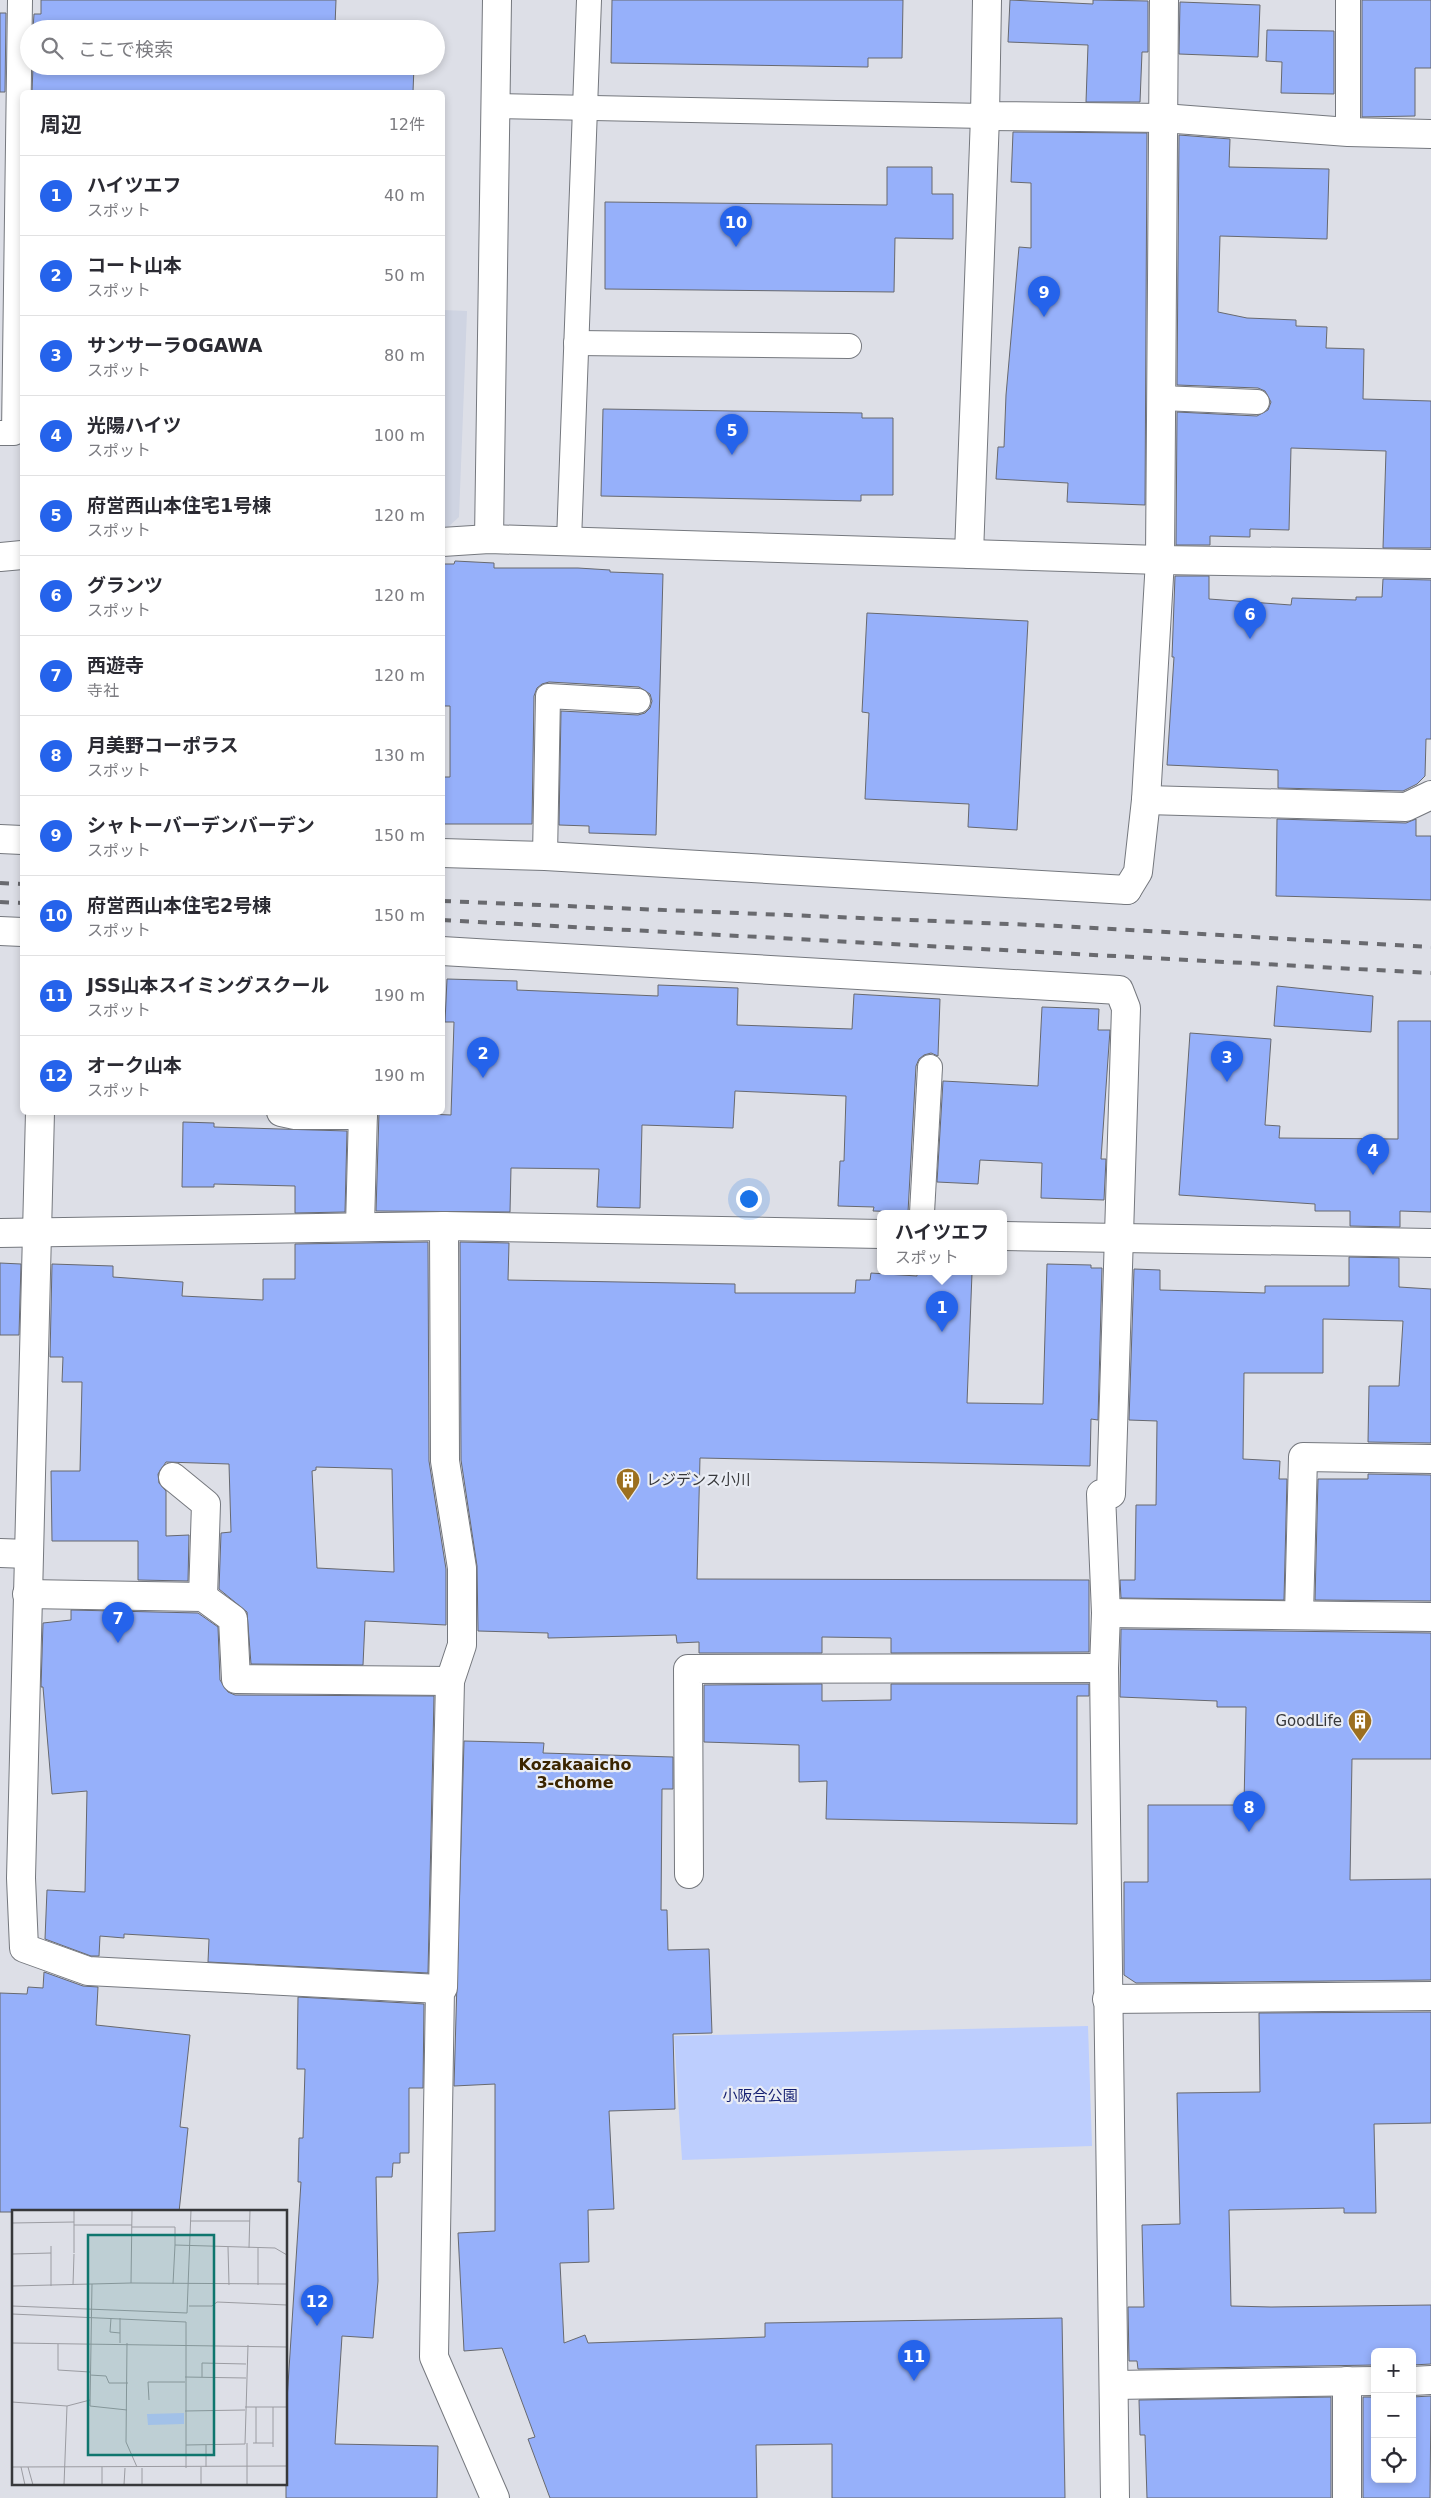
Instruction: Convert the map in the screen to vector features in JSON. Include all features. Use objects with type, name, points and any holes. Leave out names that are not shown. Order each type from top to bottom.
[{"type":"street","points":[[489,539],[497,0]]},
{"type":"street","points":[[969,554],[985,116],[987,0]]},
{"type":"street","points":[[445,853],[545,856],[1127,890],[1138,872],[1146,800],[1160,560],[1164,0]]},
{"type":"street","points":[[985,116],[1162,118],[1348,132],[1431,134]]},
{"type":"street","points":[[445,542],[489,539],[1160,560],[1431,564]]},
{"type":"street","points":[[0,557],[20,555]]},
{"type":"street","points":[[1146,800],[1406,807],[1431,794]]},
{"type":"street","points":[[0,839],[20,840]]},
{"type":"street","points":[[0,931],[20,932]]},
{"type":"street","points":[[445,951],[1119,990],[1126,1008],[1111,1494],[1101,1494],[1106,1613],[1104,1668],[1115,2498]]},
{"type":"street","points":[[40,1115],[27,1594],[11,1879],[24,1948],[88,1971],[440,1989]]},
{"type":"street","points":[[360,1226],[363,1115]]},
{"type":"street","points":[[0,1233],[444,1226],[877,1234]]},
{"type":"street","points":[[444,1226],[445,1461],[462,1568],[462,1645],[450,1681],[442,1988],[440,1989],[434,2357],[495,2498]]},
{"type":"street","points":[[1007,1236],[1431,1243]]},
{"type":"street","points":[[1299,1616],[1302,1456],[1431,1459]]},
{"type":"street","points":[[173,1477],[206,1504],[203,1597]]},
{"type":"street","points":[[0,1553],[28,1554]]},
{"type":"street","points":[[27,1594],[203,1597],[233,1619],[236,1679],[450,1681]]},
{"type":"street","points":[[1106,1613],[1431,1617]]},
{"type":"street","points":[[689,1874],[688,1669],[1104,1668]]},
{"type":"street","points":[[1108,1999],[1431,1996]]},
{"type":"street","points":[[1416,2381],[1431,2380]]},
{"type":"street","points":[[1347,2381],[1347,2498]]},
{"type":"street","points":[[1114,2385],[1371,2381]]},
{"type":"lane","points":[[0,433],[14,433],[20,0]]},
{"type":"lane","points":[[569,541],[589,0]]},
{"type":"lane","points":[[1348,0],[1348,132]]},
{"type":"lane","points":[[495,106],[985,116]]},
{"type":"lane","points":[[576,343],[849,346]]},
{"type":"lane","points":[[1161,398],[1257,402]]},
{"type":"lane","points":[[545,856],[548,696],[638,701]]},
{"type":"lane","points":[[922,1210],[930,1067]]},
{"type":"shaded area","points":[[445,310],[467,311],[459,517],[448,527],[445,527]]},
{"type":"green space","name":"小阪合公園","points":[[1088,2026],[1092,2146],[682,2160],[674,2036]]},
{"type":"building","points":[[41,0],[336,0],[335,20],[34,20],[34,14],[41,14]]},
{"type":"building","points":[[612,0],[903,0],[902,58],[868,58],[868,67],[611,63]]},
{"type":"building","points":[[1010,0],[1093,4],[1093,0],[1148,1],[1148,52],[1142,52],[1140,102],[1086,102],[1088,45],[1008,42]]},
{"type":"building","points":[[1362,0],[1431,0],[1431,68],[1415,68],[1415,116],[1362,117]]},
{"type":"building","points":[[1180,2],[1260,5],[1258,57],[1179,54]]},
{"type":"building","points":[[0,13],[6,13],[5,92],[0,92]]},
{"type":"building","points":[[1267,30],[1334,31],[1334,94],[1281,93],[1282,62],[1266,61]]},
{"type":"building","points":[[33,75],[414,75],[413,90],[32,90]]},
{"type":"building","points":[[1013,132],[1147,133],[1145,505],[1067,502],[1068,483],[996,479],[998,447],[1004,447],[1006,395],[1019,247],[1031,248],[1031,183],[1011,182]]},
{"type":"building","points":[[1179,135],[1230,139],[1229,167],[1329,169],[1327,239],[1220,236],[1218,312],[1247,318],[1296,320],[1296,326],[1327,327],[1326,348],[1364,349],[1363,399],[1431,401],[1431,548],[1383,548],[1386,451],[1291,448],[1289,530],[1250,529],[1250,537],[1210,536],[1210,545],[1176,545],[1177,412],[1257,416],[1268,410],[1271,402],[1265,391],[1258,388],[1177,385]]},
{"type":"building","points":[[887,167],[932,167],[932,194],[953,194],[953,239],[895,238],[894,292],[605,289],[605,202],[887,205]]},
{"type":"building","points":[[603,409],[862,413],[862,418],[893,418],[893,495],[861,495],[861,501],[601,496]]},
{"type":"building","points":[[455,561],[494,563],[494,568],[578,568],[610,570],[610,572],[663,574],[656,835],[589,833],[589,826],[559,825],[561,711],[638,715],[645,713],[650,708],[652,701],[650,694],[639,687],[549,682],[537,688],[534,696],[532,824],[445,824],[445,777],[450,777],[450,706],[445,706],[445,564],[454,564]]},
{"type":"building","points":[[1175,576],[1209,576],[1209,599],[1291,605],[1292,598],[1356,600],[1356,597],[1382,597],[1383,579],[1431,580],[1431,739],[1426,739],[1425,776],[1417,784],[1403,791],[1278,788],[1278,770],[1167,765],[1174,657],[1172,657]]},
{"type":"building","points":[[867,613],[1028,621],[1017,830],[968,827],[969,804],[865,799],[869,713],[862,712]]},
{"type":"building","points":[[1277,819],[1406,823],[1416,819],[1416,836],[1431,836],[1431,900],[1276,896]]},
{"type":"building","points":[[447,979],[517,981],[517,990],[658,996],[658,985],[738,988],[737,1025],[852,1029],[854,994],[940,999],[938,1056],[931,1053],[924,1055],[919,1059],[916,1066],[908,1210],[873,1211],[874,1207],[838,1206],[840,1161],[844,1161],[846,1096],[735,1091],[733,1128],[642,1125],[640,1208],[597,1207],[599,1169],[511,1168],[510,1212],[376,1211],[379,1115],[451,1115],[454,1022],[445,1022]]},
{"type":"building","points":[[1277,986],[1373,996],[1371,1032],[1274,1026]]},
{"type":"building","points":[[1042,1007],[1099,1009],[1098,1030],[1110,1030],[1101,1159],[1106,1159],[1104,1200],[1041,1198],[1042,1163],[980,1160],[978,1184],[937,1182],[943,1081],[1038,1086]]},
{"type":"building","points":[[1398,1021],[1431,1021],[1431,1212],[1400,1211],[1400,1227],[1350,1226],[1350,1211],[1315,1211],[1315,1204],[1179,1195],[1190,1033],[1271,1039],[1265,1125],[1280,1126],[1279,1138],[1398,1139]]},
{"type":"building","points":[[183,1122],[214,1123],[214,1127],[347,1131],[345,1212],[295,1213],[295,1186],[214,1184],[214,1187],[182,1187]]},
{"type":"building","points":[[428,1242],[429,1461],[446,1569],[446,1625],[365,1621],[363,1665],[251,1664],[247,1612],[219,1589],[221,1533],[231,1532],[229,1464],[166,1462],[158,1474],[159,1483],[166,1491],[166,1536],[189,1535],[188,1581],[138,1580],[138,1541],[52,1541],[51,1471],[80,1471],[82,1382],[62,1382],[63,1357],[50,1357],[52,1264],[113,1266],[113,1277],[183,1282],[182,1296],[263,1300],[263,1279],[295,1279],[295,1244]],"holes":[[[316,1467],[392,1469],[394,1572],[317,1568],[312,1471],[316,1470]]]},
{"type":"building","points":[[460,1242],[509,1243],[508,1280],[735,1284],[735,1293],[855,1293],[856,1280],[870,1280],[871,1273],[877,1273],[877,1275],[917,1276],[972,1275],[967,1403],[1043,1404],[1047,1264],[1091,1265],[1091,1268],[1102,1268],[1098,1420],[1091,1419],[1090,1466],[700,1458],[697,1579],[1089,1580],[1089,1652],[891,1653],[891,1638],[822,1637],[822,1653],[699,1653],[699,1642],[677,1643],[676,1635],[548,1638],[548,1633],[478,1631],[477,1566],[461,1460]]},
{"type":"building","points":[[1349,1257],[1399,1258],[1399,1287],[1431,1289],[1431,1443],[1368,1442],[1369,1386],[1399,1386],[1403,1321],[1323,1319],[1323,1373],[1244,1373],[1243,1459],[1280,1461],[1279,1479],[1287,1479],[1284,1600],[1121,1598],[1120,1580],[1135,1580],[1136,1505],[1156,1505],[1157,1421],[1129,1420],[1134,1269],[1160,1270],[1160,1290],[1265,1293],[1265,1286],[1349,1286]]},
{"type":"building","points":[[0,1263],[21,1264],[19,1335],[0,1335]]},
{"type":"building","points":[[1368,1474],[1431,1475],[1431,1601],[1315,1600],[1318,1479],[1368,1479]]},
{"type":"building","points":[[71,1610],[198,1613],[218,1627],[220,1680],[228,1692],[235,1695],[434,1696],[428,1973],[208,1962],[209,1939],[124,1934],[124,1938],[100,1936],[99,1956],[91,1956],[45,1939],[47,1890],[85,1892],[87,1791],[52,1794],[43,1687],[41,1687],[43,1623],[71,1620]]},
{"type":"building","points":[[1121,1629],[1431,1633],[1431,1759],[1352,1759],[1350,1880],[1431,1879],[1431,1980],[1136,1983],[1124,1975],[1124,1882],[1148,1882],[1148,1805],[1244,1805],[1246,1707],[1217,1707],[1217,1701],[1120,1697]]},
{"type":"building","points":[[822,1684],[822,1701],[891,1700],[891,1684],[1089,1684],[1089,1696],[1077,1696],[1077,1824],[826,1819],[827,1781],[799,1782],[799,1745],[704,1742],[704,1685]]},
{"type":"building","points":[[464,1741],[544,1743],[543,1753],[673,1757],[673,1789],[662,1789],[661,1910],[667,1910],[668,1950],[709,1949],[712,2033],[673,2034],[675,2109],[609,2111],[614,2209],[588,2210],[589,2262],[560,2263],[564,2343],[585,2335],[588,2343],[765,2337],[765,2323],[1062,2318],[1065,2498],[832,2498],[832,2444],[756,2445],[757,2498],[550,2498],[528,2439],[535,2437],[502,2348],[464,2351],[458,2233],[495,2231],[495,2084],[454,2086]]},
{"type":"building","points":[[44,1972],[83,1986],[98,1987],[96,2025],[190,2035],[180,2127],[188,2128],[179,2210],[12,2210],[12,2212],[0,2212],[0,1993],[27,1994],[28,1987],[43,1988]]},
{"type":"building","points":[[298,1997],[424,2004],[423,2088],[409,2088],[409,2153],[400,2153],[400,2163],[393,2163],[392,2177],[376,2177],[378,2281],[373,2338],[342,2336],[335,2444],[438,2446],[437,2498],[286,2498],[286,2486],[288,2486],[288,2385],[301,2182],[298,2182],[299,2138],[303,2138],[305,2069],[297,2069]]},
{"type":"building","points":[[1431,2012],[1431,2123],[1374,2124],[1376,2213],[1344,2213],[1344,2208],[1229,2210],[1231,2306],[1431,2305],[1431,2364],[1416,2365],[1416,2348],[1371,2348],[1371,2365],[1138,2369],[1137,2361],[1129,2361],[1128,2307],[1144,2307],[1142,2225],[1180,2224],[1177,2093],[1260,2092],[1259,2013]]},
{"type":"building","points":[[1431,2396],[1430,2498],[1363,2498],[1363,2397],[1371,2397],[1371,2483],[1416,2483],[1416,2397]]},
{"type":"building","points":[[1331,2397],[1331,2498],[1147,2498],[1145,2435],[1140,2435],[1139,2400]]},
{"type":"railway","points":[[0,883],[20,884]]},
{"type":"railway","points":[[445,901],[1058,926],[1431,947]]},
{"type":"railway","points":[[0,902],[20,903]]},
{"type":"railway","points":[[445,920],[1431,973]]},
{"type":"place","name":"府営西山本住宅2号棟","points":[[736,247]]},
{"type":"place","name":"シャトーバーデンバーデン","points":[[1044,317]]},
{"type":"place","name":"府営西山本住宅1号棟","points":[[732,455]]},
{"type":"place","name":"グランツ","points":[[1250,639]]},
{"type":"place","name":"コート山本","points":[[483,1078]]},
{"type":"place","name":"サンサーラOGAWA","points":[[1227,1082]]},
{"type":"place","name":"光陽ハイツ","points":[[1373,1175]]},
{"type":"place","name":"ハイツエフ","points":[[942,1332]]},
{"type":"place","name":"レジデンス小川","points":[[628,1501]]},
{"type":"place","name":"西遊寺","points":[[118,1643]]},
{"type":"place","name":"GoodLife","points":[[1360,1742]]},
{"type":"place","name":"月美野コーポラス","points":[[1249,1832]]},
{"type":"place","name":"オーク山本","points":[[317,2326]]},
{"type":"place","name":"JSS山本スイミングスクール","points":[[914,2381]]},
{"type":"district","name":"Kozakaaicho 3-chome","points":[[575,1773]]}]
